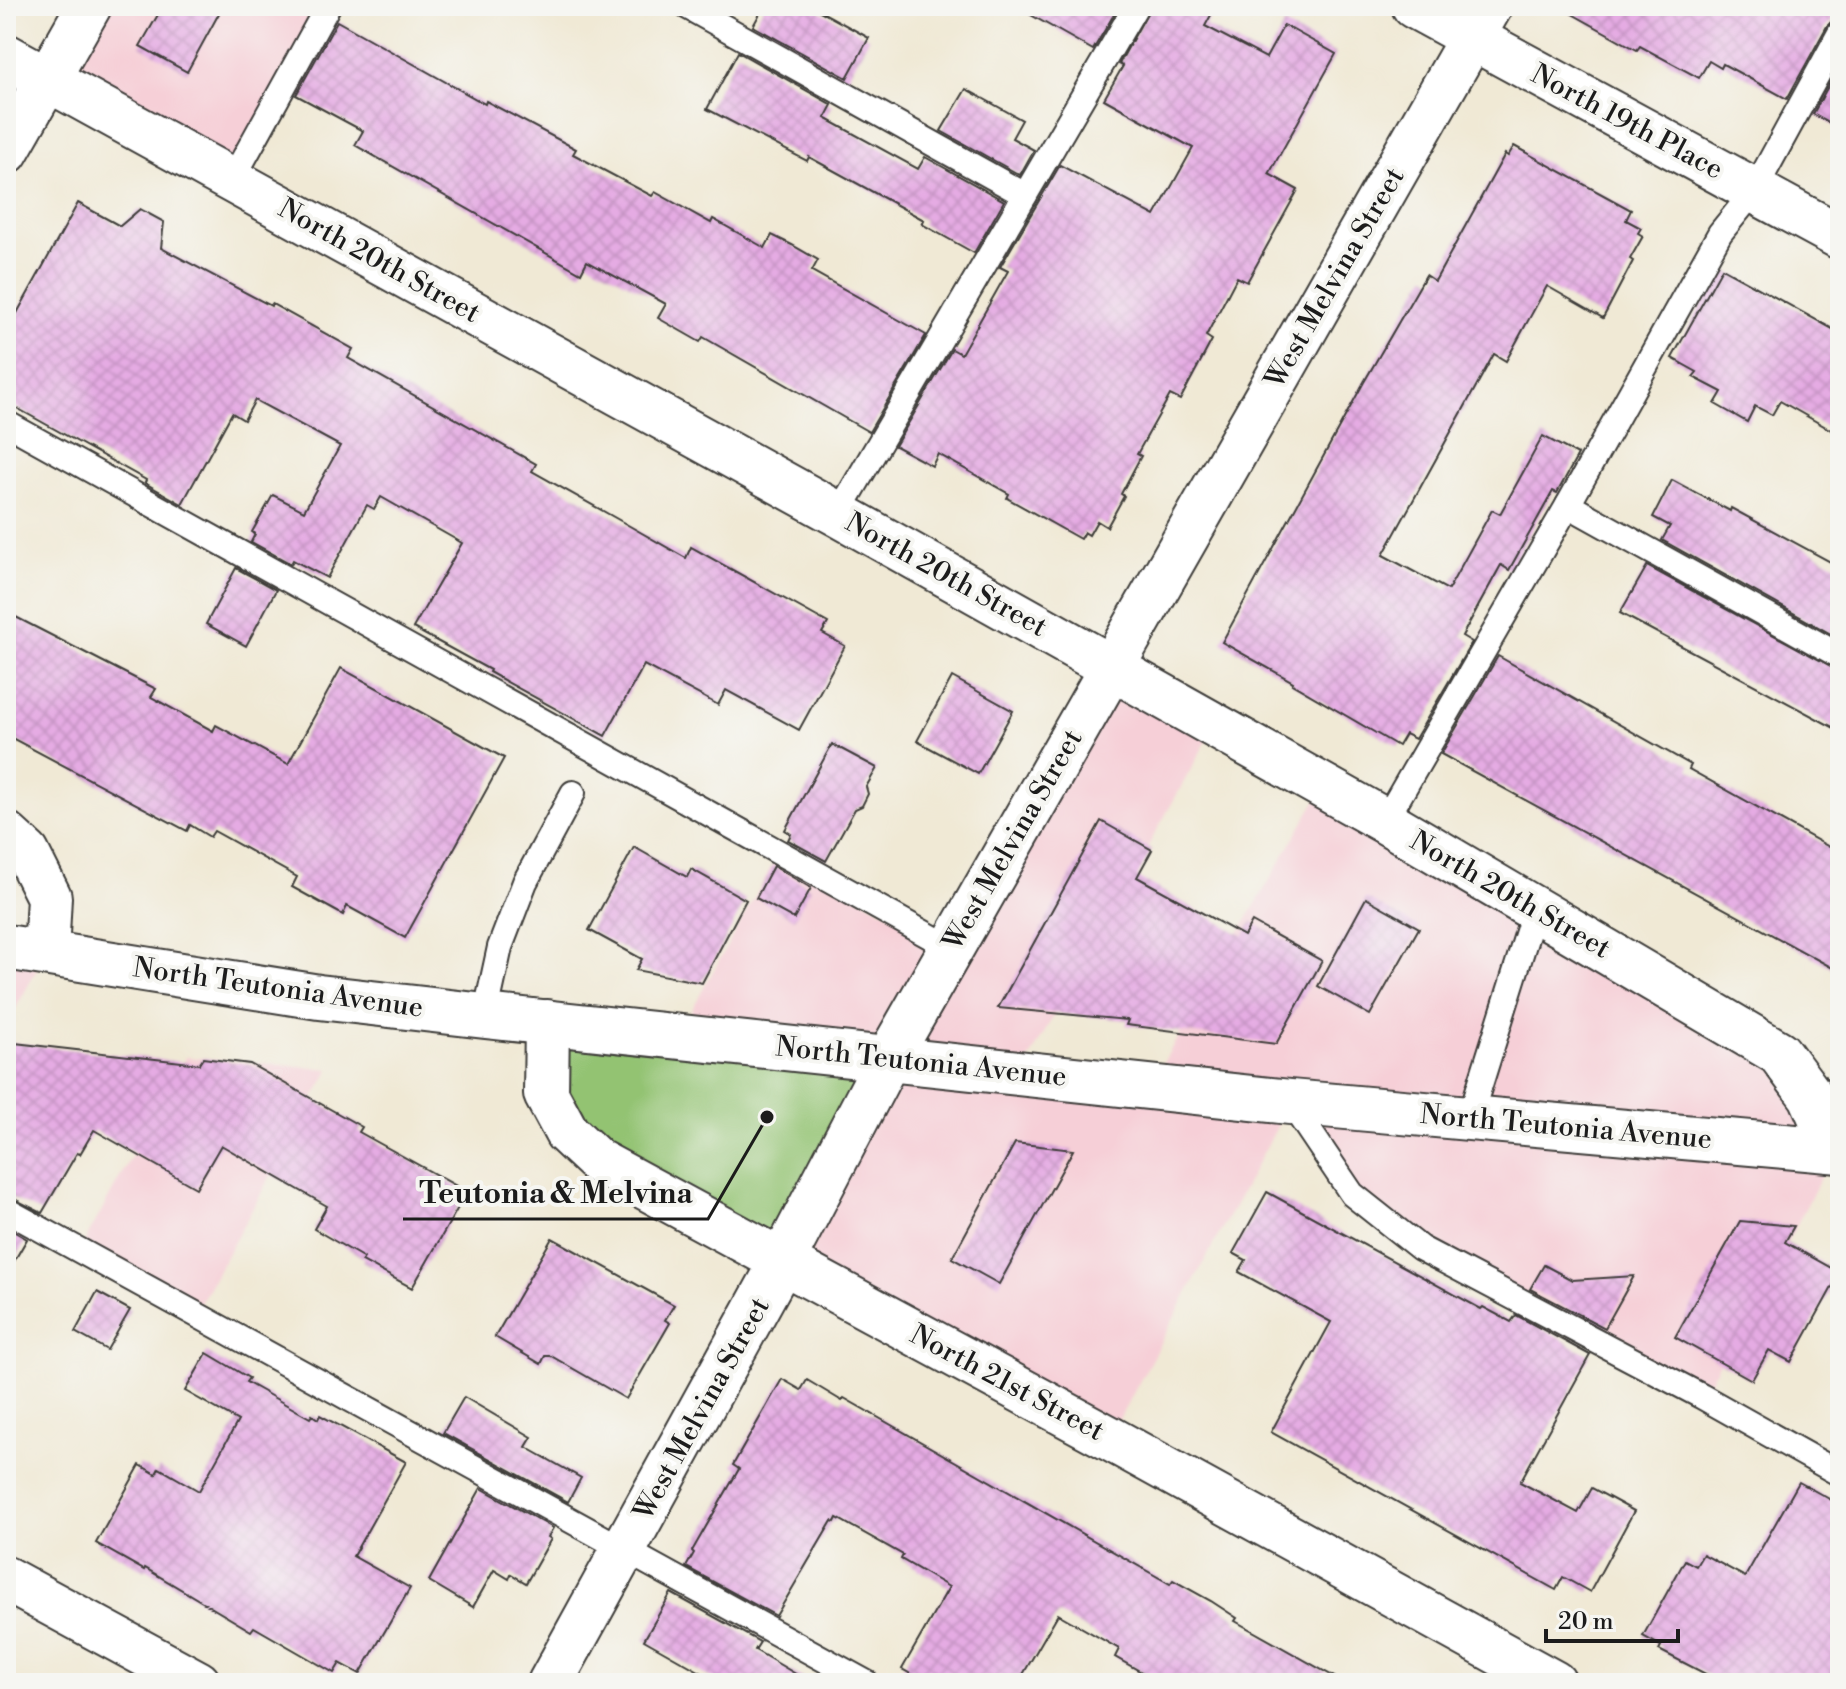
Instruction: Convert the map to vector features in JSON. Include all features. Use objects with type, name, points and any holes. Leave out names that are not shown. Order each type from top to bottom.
[{"type":"main road","points":[[6,152],[89,6]]},
{"type":"main road","name":"North 19th Place","points":[[1414,6],[1482,22],[1754,191],[1840,237]]},
{"type":"main road","name":"West Melvina Street","points":[[550,1683],[782,1262],[888,1059],[1482,22]]},
{"type":"main road","name":"North 20th Street","points":[[6,56],[838,514],[1385,821],[1779,1053],[1811,1096],[1838,1151]]},
{"type":"main road","points":[[6,834],[27,853],[49,897],[26,950]]},
{"type":"main road","name":"North Teutonia Avenue","points":[[26,950],[319,997],[485,1016],[1469,1120],[1838,1151]]},
{"type":"main road","name":"North 21st Street","points":[[547,1022],[546,1094],[567,1133],[597,1161],[1554,1683]]},
{"type":"main road","points":[[6,1579],[182,1679]]},
{"type":"lane","points":[[232,180],[328,6]]},
{"type":"lane","points":[[686,6],[1025,195]]},
{"type":"lane","points":[[838,514],[1136,6]]},
{"type":"lane","points":[[1385,821],[1568,505],[1720,233],[1754,191],[1840,33]]},
{"type":"lane","points":[[6,423],[951,948]]},
{"type":"lane","points":[[1568,505],[1840,656]]},
{"type":"lane","points":[[485,1016],[500,947],[525,882],[573,793]]},
{"type":"lane","points":[[1469,1120],[1535,909]]},
{"type":"lane","points":[[1290,1102],[1352,1194],[1420,1248],[1701,1396],[1840,1474]]},
{"type":"lane","points":[[6,1210],[867,1683]]},
{"type":"shaded area","points":[[89,6],[328,6],[232,180],[47,79]]},
{"type":"shaded area","points":[[1112,669],[1215,726],[1023,1071],[1150,1085],[1324,787],[1535,909],[1823,1065],[1835,1150],[1701,1396],[1420,1248],[1352,1194],[1290,1103],[1109,1438],[782,1262],[677,1036],[779,853],[951,948]]},
{"type":"shaded area","points":[[6,947],[46,953],[6,1026]]},
{"type":"shaded area","points":[[186,1057],[330,1069],[194,1314],[80,1250]]},
{"type":"green space","points":[[547,1022],[888,1059],[782,1262],[567,1133]]},
{"type":"building","points":[[163,6],[223,6],[187,72],[140,46]]},
{"type":"building","points":[[764,6],[811,6],[869,38],[847,78],[753,26]]},
{"type":"building","points":[[1015,6],[1119,6],[1093,50]]},
{"type":"building","points":[[1151,6],[1216,6],[1205,26],[1266,58],[1284,25],[1336,54],[1269,174],[1298,190],[1247,282],[1237,277],[1206,336],[1212,340],[1180,400],[1170,395],[1137,454],[1141,456],[1107,527],[1097,521],[1089,535],[1084,532],[1080,539],[938,454],[932,466],[895,446],[952,349],[961,354],[1008,271],[1000,267],[1060,165],[1155,216],[1193,148],[1104,99]]},
{"type":"building","points":[[1558,6],[1840,6],[1840,18],[1827,26],[1787,99],[1723,64],[1721,68],[1709,61],[1699,78],[1640,46],[1637,50]]},
{"type":"building","points":[[337,21],[485,104],[486,101],[576,149],[573,154],[652,196],[655,192],[765,248],[772,235],[792,245],[818,260],[812,271],[926,335],[869,432],[703,337],[700,342],[658,318],[666,304],[587,261],[581,273],[355,145],[363,131],[296,95]]},
{"type":"building","points":[[738,52],[832,105],[825,118],[918,169],[925,157],[1004,201],[974,253],[922,224],[924,220],[809,157],[807,161],[707,109]]},
{"type":"building","points":[[1840,64],[1840,129],[1813,114]]},
{"type":"building","points":[[966,89],[1022,120],[1012,138],[1034,150],[1020,175],[941,131]]},
{"type":"building","points":[[1514,146],[1631,210],[1626,220],[1641,228],[1638,233],[1643,236],[1603,318],[1547,286],[1506,361],[1494,354],[1383,555],[1448,590],[1492,510],[1500,514],[1543,436],[1578,455],[1557,493],[1553,491],[1509,570],[1501,565],[1462,636],[1472,642],[1415,739],[1405,734],[1398,746],[1222,642],[1426,275],[1435,281],[1505,154],[1508,156]]},
{"type":"building","points":[[78,203],[120,226],[140,209],[164,222],[161,248],[353,349],[348,358],[536,464],[532,471],[686,558],[691,547],[828,623],[822,633],[845,646],[799,730],[726,690],[718,705],[644,665],[605,736],[489,672],[413,628],[462,543],[381,497],[374,509],[367,505],[327,578],[293,560],[291,564],[251,542],[255,534],[252,532],[273,495],[304,511],[340,446],[255,400],[244,420],[232,413],[182,504],[145,483],[146,480],[6,402],[6,333]]},
{"type":"building","points":[[1722,268],[1840,333],[1840,435],[1780,401],[1772,415],[1755,406],[1747,422],[1715,404],[1722,392],[1693,377],[1697,372],[1672,358]]},
{"type":"building","points":[[1672,480],[1840,567],[1840,639],[1662,540],[1670,526],[1653,517]]},
{"type":"building","points":[[1647,566],[1840,671],[1840,731],[1620,613]]},
{"type":"building","points":[[236,568],[276,590],[246,646],[206,624]]},
{"type":"building","points":[[6,612],[156,689],[151,697],[213,731],[216,725],[288,764],[341,668],[504,758],[405,938],[347,906],[343,915],[292,887],[297,877],[214,831],[210,837],[190,825],[187,831],[6,735]]},
{"type":"building","points":[[1498,656],[1691,765],[1689,769],[1840,853],[1840,972],[1441,754]]},
{"type":"building","points":[[952,677],[1013,711],[978,774],[917,741]]},
{"type":"building","points":[[832,744],[877,768],[866,787],[868,794],[862,806],[855,809],[826,861],[788,840],[791,834],[785,830]]},
{"type":"building","points":[[1101,821],[1152,850],[1137,877],[1244,936],[1252,922],[1322,961],[1276,1044],[1126,1025],[1128,1020],[998,1008]]},
{"type":"building","points":[[634,847],[687,877],[691,869],[746,900],[702,983],[636,970],[642,959],[589,930]]},
{"type":"building","points":[[773,866],[811,888],[794,919],[756,898]]},
{"type":"building","points":[[1366,898],[1419,928],[1370,1015],[1318,986]]},
{"type":"building","points":[[6,1042],[199,1064],[203,1058],[250,1064],[362,1127],[359,1132],[467,1192],[412,1288],[362,1261],[364,1258],[314,1229],[327,1206],[221,1145],[196,1188],[94,1130],[42,1213],[6,1195]]},
{"type":"building","points":[[1015,1143],[1073,1150],[999,1284],[952,1258]]},
{"type":"building","points":[[1267,1192],[1481,1309],[1483,1307],[1511,1322],[1516,1315],[1590,1355],[1520,1482],[1578,1513],[1592,1488],[1634,1511],[1590,1592],[1563,1577],[1556,1590],[1271,1432],[1331,1322],[1239,1272],[1246,1260],[1233,1253]]},
{"type":"building","points":[[1740,1221],[1794,1226],[1785,1242],[1840,1273],[1791,1362],[1769,1350],[1752,1380],[1675,1337]]},
{"type":"building","points":[[6,1227],[27,1239],[6,1275]]},
{"type":"building","points":[[552,1238],[674,1305],[665,1320],[670,1323],[626,1399],[551,1356],[545,1356],[541,1364],[495,1337]]},
{"type":"building","points":[[1544,1265],[1572,1280],[1634,1276],[1605,1328],[1530,1289]]},
{"type":"building","points":[[97,1292],[130,1310],[107,1350],[75,1332]]},
{"type":"building","points":[[207,1353],[249,1378],[246,1382],[310,1418],[312,1415],[318,1419],[320,1415],[406,1462],[353,1556],[410,1588],[360,1674],[340,1663],[334,1673],[254,1627],[251,1631],[145,1568],[96,1543],[140,1465],[156,1474],[159,1468],[199,1491],[238,1421],[185,1391]]},
{"type":"building","points":[[782,1379],[801,1390],[807,1380],[842,1401],[844,1398],[1170,1584],[1173,1580],[1211,1601],[1237,1618],[1235,1621],[1345,1683],[1161,1683],[1115,1657],[1119,1649],[1058,1614],[1018,1683],[927,1683],[902,1669],[949,1587],[901,1559],[903,1555],[837,1518],[835,1522],[832,1521],[776,1616],[686,1567],[739,1469],[733,1465]]},
{"type":"building","points":[[464,1397],[532,1437],[526,1447],[581,1478],[568,1502],[443,1433]]},
{"type":"building","points":[[1799,1482],[1840,1505],[1840,1683],[1723,1683],[1659,1650],[1661,1646],[1643,1636],[1685,1560],[1696,1566],[1703,1554],[1745,1577]]},
{"type":"building","points":[[481,1488],[553,1528],[548,1537],[551,1539],[526,1583],[511,1574],[509,1579],[494,1570],[473,1607],[429,1581]]},
{"type":"building","points":[[671,1593],[760,1642],[755,1650],[811,1683],[720,1683],[644,1640]]},
{"type":"place","name":"Teutonia & Melvina","points":[[767,1117]]}]
